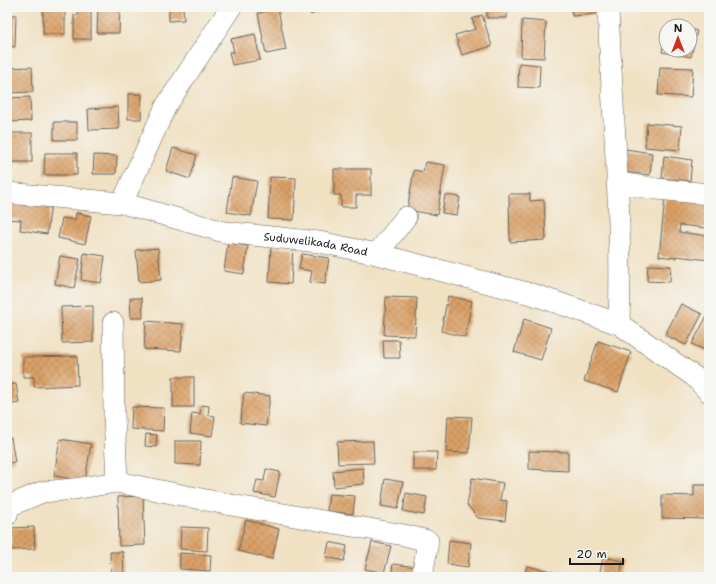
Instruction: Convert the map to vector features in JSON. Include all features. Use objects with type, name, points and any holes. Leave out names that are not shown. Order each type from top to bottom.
[{"type":"street","points":[[122,203],[166,106],[231,7]]},
{"type":"street","points":[[608,7],[612,101],[618,183],[620,276],[619,324]]},
{"type":"street","points":[[618,183],[657,189],[709,194]]},
{"type":"street","name":"Suduwelikada Road","points":[[7,193],[122,203],[224,232],[319,242],[377,254],[535,295],[619,324],[694,378],[709,392]]},
{"type":"street","points":[[377,254],[406,217]]},
{"type":"street","points":[[113,323],[114,414],[117,482]]},
{"type":"street","points":[[7,515],[9,506],[42,492],[74,489],[117,482],[231,505],[404,534],[428,541],[422,577]]},
{"type":"building","points":[[43,7],[65,7],[65,34],[43,34]]},
{"type":"building","points":[[98,7],[120,7],[119,33],[97,33]]},
{"type":"building","points":[[169,7],[183,7],[184,20],[169,21]]},
{"type":"building","points":[[306,7],[328,7],[311,15]]},
{"type":"building","points":[[487,7],[507,7],[507,18],[487,18]]},
{"type":"building","points":[[571,7],[596,7],[596,14],[572,16]]},
{"type":"building","points":[[278,9],[286,50],[266,54],[258,13]]},
{"type":"building","points":[[78,10],[91,10],[91,39],[74,39],[74,15],[78,15]]},
{"type":"building","points":[[7,15],[16,15],[15,47],[7,46]]},
{"type":"building","points":[[482,15],[492,46],[462,55],[455,35],[476,29],[472,19]]},
{"type":"building","points":[[522,20],[546,22],[544,58],[521,57]]},
{"type":"building","points":[[255,34],[260,60],[232,65],[229,52],[234,52],[231,39]]},
{"type":"building","points":[[519,63],[540,65],[539,88],[518,87]]},
{"type":"building","points":[[32,67],[33,92],[7,93],[7,68]]},
{"type":"building","points":[[660,67],[693,68],[691,97],[658,95]]},
{"type":"building","points":[[128,94],[142,94],[141,119],[128,119]]},
{"type":"building","points":[[30,97],[31,121],[7,122],[7,98]]},
{"type":"building","points":[[118,107],[119,129],[89,130],[88,109]]},
{"type":"building","points":[[54,122],[77,122],[77,140],[54,140]]},
{"type":"building","points":[[647,123],[682,126],[680,150],[645,147]]},
{"type":"building","points":[[7,133],[32,133],[32,162],[7,162]]},
{"type":"building","points":[[173,148],[197,155],[190,179],[166,171]]},
{"type":"building","points":[[625,149],[652,153],[650,175],[622,172]]},
{"type":"building","points":[[45,153],[77,153],[77,175],[44,175]]},
{"type":"building","points":[[94,155],[117,156],[116,174],[93,174]]},
{"type":"building","points":[[664,156],[692,160],[690,181],[662,178]]},
{"type":"building","points":[[425,162],[445,165],[437,215],[407,210],[414,170],[423,172]]},
{"type":"building","points":[[334,169],[371,169],[371,195],[356,195],[356,207],[341,207],[341,195],[334,195]]},
{"type":"building","points":[[232,177],[257,181],[251,216],[227,212]]},
{"type":"building","points":[[270,177],[296,178],[294,220],[268,219]]},
{"type":"building","points":[[509,194],[530,194],[530,201],[544,200],[546,240],[510,242]]},
{"type":"building","points":[[445,195],[460,197],[457,215],[442,213]]},
{"type":"building","points":[[7,198],[51,203],[47,234],[20,230],[21,220],[7,219]]},
{"type":"building","points":[[665,198],[709,202],[706,228],[680,225],[679,232],[709,236],[709,260],[676,256],[676,258],[659,256]]},
{"type":"building","points":[[76,213],[91,216],[85,244],[58,238],[62,218],[75,220]]},
{"type":"building","points":[[228,243],[248,246],[244,274],[224,271]]},
{"type":"building","points":[[271,247],[293,248],[291,284],[269,282]]},
{"type":"building","points":[[158,248],[161,280],[139,282],[136,250]]},
{"type":"building","points":[[84,253],[105,256],[101,283],[81,280]]},
{"type":"building","points":[[302,254],[329,258],[325,284],[310,282],[312,271],[299,269]]},
{"type":"building","points":[[60,256],[80,259],[74,288],[55,284]]},
{"type":"building","points":[[648,265],[671,266],[670,282],[647,281]]},
{"type":"building","points":[[448,296],[472,301],[465,337],[441,331]]},
{"type":"building","points":[[386,297],[417,298],[415,336],[384,335]]},
{"type":"building","points":[[130,298],[142,298],[143,318],[131,318]]},
{"type":"building","points":[[681,304],[702,314],[686,345],[665,335]]},
{"type":"building","points":[[93,306],[93,342],[62,343],[61,307]]},
{"type":"building","points":[[709,312],[709,352],[692,344]]},
{"type":"building","points":[[524,319],[551,328],[541,360],[514,352]]},
{"type":"building","points":[[146,321],[183,324],[181,351],[144,349]]},
{"type":"building","points":[[383,340],[399,340],[400,358],[384,358]]},
{"type":"building","points":[[598,341],[631,352],[618,392],[584,381]]},
{"type":"building","points":[[77,356],[78,385],[34,387],[34,377],[23,377],[23,357]]},
{"type":"building","points":[[173,377],[194,377],[194,407],[173,407]]},
{"type":"building","points":[[16,384],[19,403],[7,405],[7,385]]},
{"type":"building","points":[[244,393],[270,396],[266,426],[240,423]]},
{"type":"building","points":[[201,405],[209,406],[208,415],[215,416],[212,436],[190,433],[192,413],[200,414]]},
{"type":"building","points":[[132,407],[164,408],[163,431],[131,429]]},
{"type":"building","points":[[448,416],[472,417],[469,453],[446,452]]},
{"type":"building","points":[[146,434],[157,435],[156,447],[145,446]]},
{"type":"building","points":[[7,438],[11,438],[15,462],[7,463]]},
{"type":"building","points":[[60,439],[91,444],[85,481],[54,476]]},
{"type":"building","points":[[175,441],[201,441],[200,465],[175,464]]},
{"type":"building","points":[[373,441],[374,463],[338,464],[337,442]]},
{"type":"building","points":[[529,451],[568,452],[568,471],[529,469]]},
{"type":"building","points":[[413,452],[437,452],[436,470],[413,470]]},
{"type":"building","points":[[363,468],[364,484],[334,487],[333,471]]},
{"type":"building","points":[[266,469],[280,472],[275,497],[254,493],[257,480],[264,481]]},
{"type":"building","points":[[472,478],[503,483],[500,500],[507,501],[505,521],[478,518],[467,505]]},
{"type":"building","points":[[385,479],[403,482],[398,509],[381,506]]},
{"type":"building","points":[[694,485],[709,485],[709,519],[662,518],[662,495],[694,496]]},
{"type":"building","points":[[406,493],[427,497],[424,515],[403,511]]},
{"type":"building","points":[[329,494],[355,496],[353,514],[327,511]]},
{"type":"building","points":[[143,496],[145,545],[119,546],[118,497]]},
{"type":"building","points":[[246,520],[279,529],[272,559],[238,551]]},
{"type":"building","points":[[34,527],[35,549],[12,550],[10,528]]},
{"type":"building","points":[[181,527],[208,528],[207,551],[180,549]]},
{"type":"building","points":[[449,540],[471,543],[468,567],[447,564]]},
{"type":"building","points":[[329,542],[347,546],[344,561],[326,557]]},
{"type":"building","points":[[372,542],[391,546],[384,573],[365,569]]},
{"type":"building","points":[[110,552],[123,552],[124,577],[111,577]]},
{"type":"building","points":[[180,553],[211,555],[210,571],[180,569]]},
{"type":"building","points":[[603,557],[623,561],[620,577],[599,577]]},
{"type":"building","points":[[393,564],[417,567],[415,577],[391,577]]},
{"type":"building","points":[[527,566],[562,574],[561,577],[524,577]]}]
